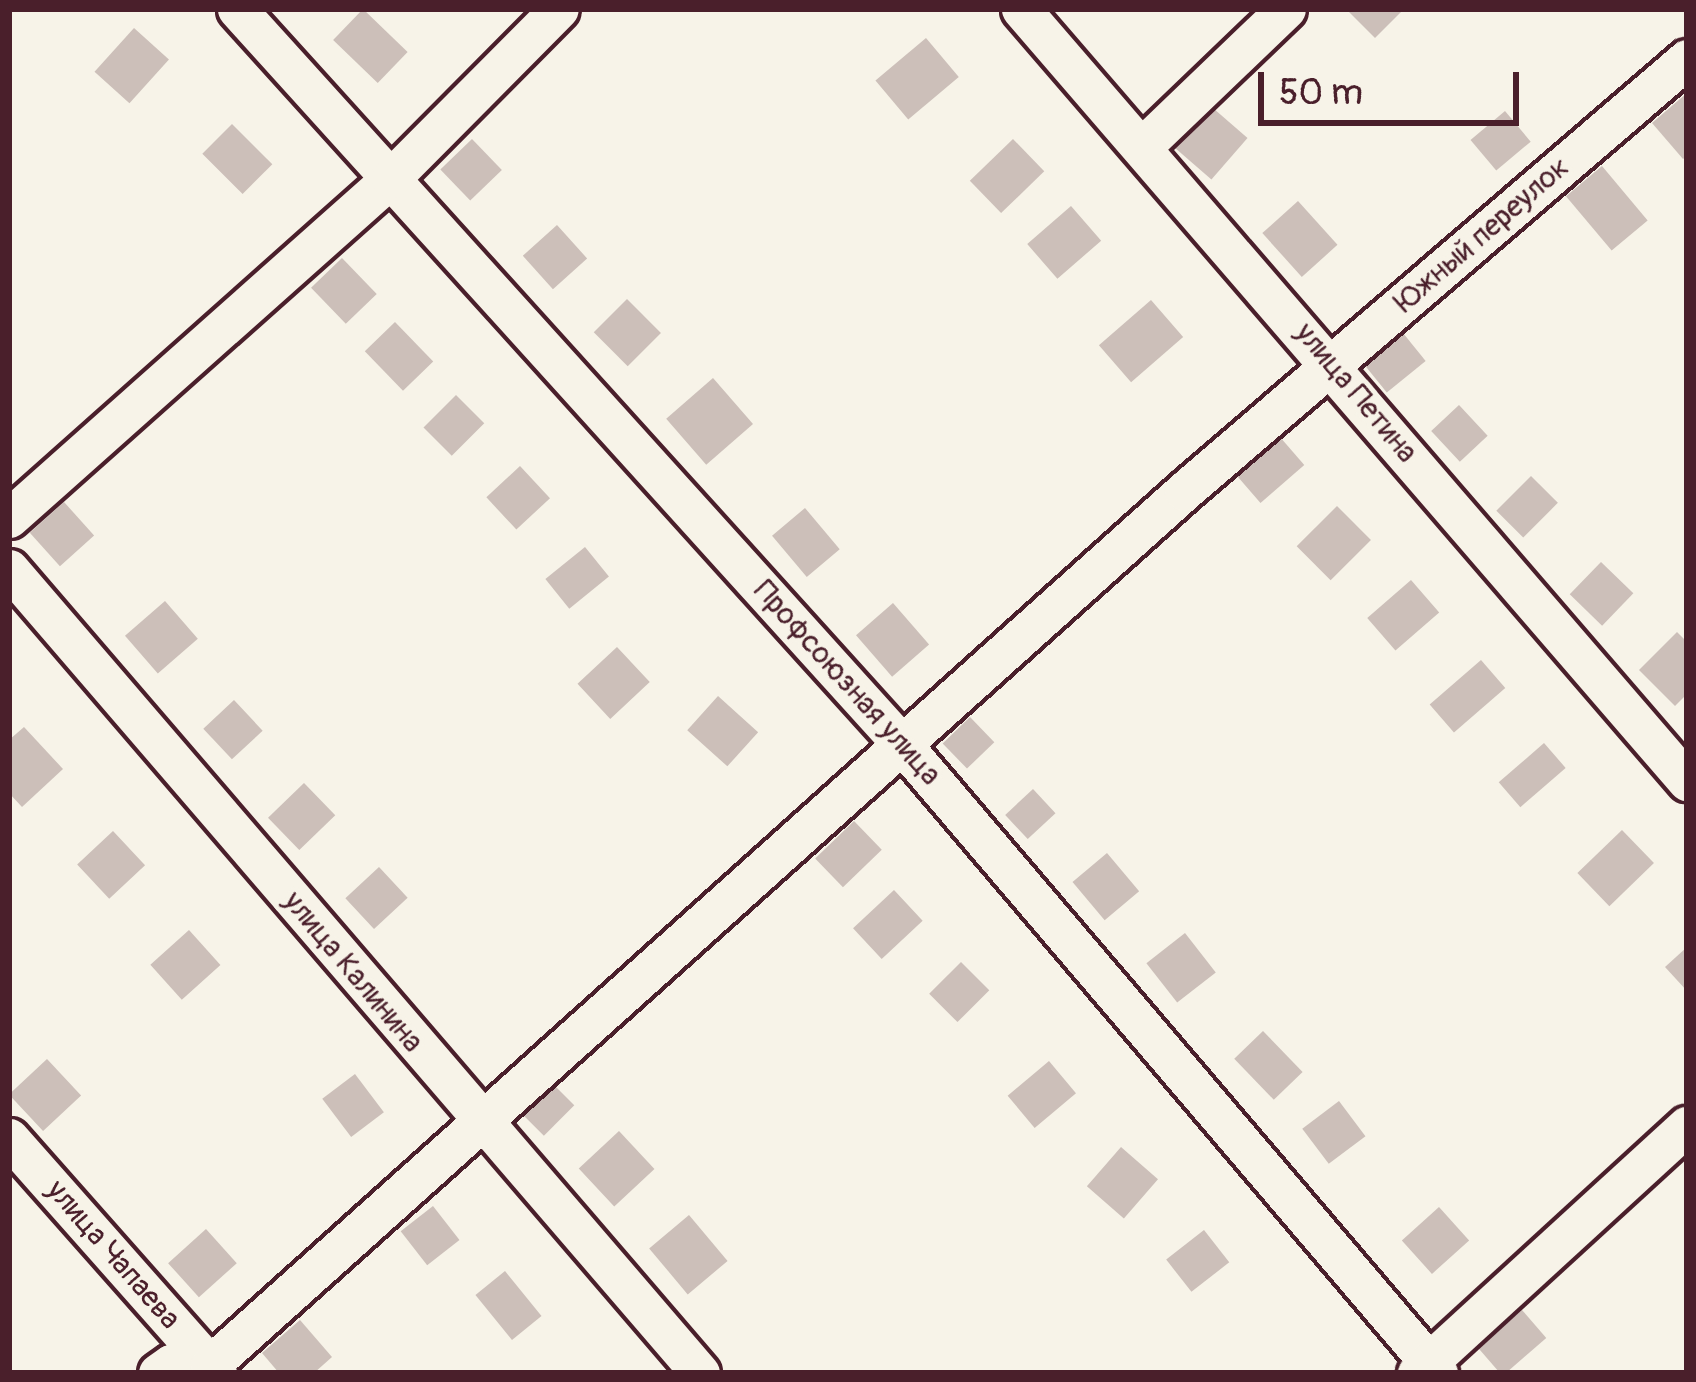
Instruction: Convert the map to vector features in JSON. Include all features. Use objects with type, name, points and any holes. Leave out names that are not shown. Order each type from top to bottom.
[{"type":"street","name":"Профсоюзная улица","points":[[237,9],[901,743],[1428,1370]]},
{"type":"street","points":[[9,518],[391,178],[559,9]]},
{"type":"street","name":"улица Петина","points":[[1021,9],[1687,781]]},
{"type":"street","points":[[1143,146],[1286,9]]},
{"type":"street","name":"Южный переулок","points":[[213,1369],[901,743],[1687,59]]},
{"type":"street","name":"улица Калинина","points":[[9,568],[700,1373]]},
{"type":"street","points":[[1428,1370],[1687,1126]]},
{"type":"street","name":"улица Чапаева","points":[[9,1138],[213,1369]]},
{"type":"street","points":[[158,1373],[170,1364],[213,1369]]},
{"type":"building","points":[[363,9],[408,52],[378,83],[333,40]]},
{"type":"building","points":[[1346,9],[1404,9],[1375,38]]},
{"type":"building","points":[[134,28],[169,59],[129,103],[95,72]]},
{"type":"building","points":[[926,38],[959,77],[908,119],[875,80]]},
{"type":"building","points":[[1687,93],[1687,156],[1683,159],[1652,123]]},
{"type":"building","points":[[1206,102],[1248,138],[1211,180],[1170,144]]},
{"type":"building","points":[[1505,111],[1531,142],[1496,171],[1471,140]]},
{"type":"building","points":[[232,124],[272,164],[243,194],[202,154]]},
{"type":"building","points":[[472,139],[502,170],[470,200],[440,170]]},
{"type":"building","points":[[1013,139],[1044,171],[1001,213],[970,181]]},
{"type":"building","points":[[1602,166],[1648,220],[1612,251],[1566,196]]},
{"type":"building","points":[[1298,201],[1337,245],[1302,277],[1262,233]]},
{"type":"building","points":[[1071,206],[1101,241],[1057,279],[1027,244]]},
{"type":"building","points":[[557,225],[587,258],[553,289],[523,256]]},
{"type":"building","points":[[342,258],[377,294],[346,324],[311,288]]},
{"type":"building","points":[[627,299],[661,333],[628,366],[594,332]]},
{"type":"building","points":[[1151,300],[1183,337],[1131,382],[1099,345]]},
{"type":"building","points":[[395,322],[433,362],[403,391],[365,351]]},
{"type":"building","points":[[1403,333],[1426,361],[1387,392],[1364,364]]},
{"type":"building","points":[[713,378],[753,424],[706,465],[666,419]]},
{"type":"building","points":[[456,395],[484,423],[452,456],[423,428]]},
{"type":"building","points":[[1459,405],[1488,436],[1460,462],[1431,431]]},
{"type":"building","points":[[1280,437],[1304,465],[1261,503],[1236,475]]},
{"type":"building","points":[[520,466],[550,498],[516,530],[486,497]]},
{"type":"building","points":[[1531,476],[1558,503],[1523,538],[1496,511]]},
{"type":"building","points":[[64,502],[94,535],[60,566],[30,533]]},
{"type":"building","points":[[1337,506],[1371,540],[1331,580],[1297,546]]},
{"type":"building","points":[[805,508],[840,549],[807,577],[772,536]]},
{"type":"building","points":[[585,547],[609,577],[569,609],[545,579]]},
{"type":"building","points":[[1601,562],[1633,593],[1602,626],[1570,594]]},
{"type":"building","points":[[1411,580],[1439,612],[1395,651],[1367,618]]},
{"type":"building","points":[[165,601],[198,639],[158,674],[125,636]]},
{"type":"building","points":[[893,603],[929,645],[892,677],[856,635]]},
{"type":"building","points":[[1677,632],[1687,642],[1687,694],[1675,706],[1639,670]]},
{"type":"building","points":[[617,647],[650,682],[610,719],[578,684]]},
{"type":"building","points":[[1481,660],[1505,688],[1454,733],[1430,705]]},
{"type":"building","points":[[718,696],[758,732],[727,766],[687,730]]},
{"type":"building","points":[[234,700],[263,731],[232,759],[203,729]]},
{"type":"building","points":[[970,717],[994,742],[967,769],[943,743]]},
{"type":"building","points":[[24,727],[63,769],[22,807],[9,793],[9,740]]},
{"type":"building","points":[[1544,743],[1566,768],[1520,807],[1499,782]]},
{"type":"building","points":[[304,783],[335,815],[299,850],[268,818]]},
{"type":"building","points":[[1033,789],[1056,813],[1028,839],[1005,815]]},
{"type":"building","points":[[854,821],[882,850],[843,887],[815,859]]},
{"type":"building","points":[[1622,830],[1654,863],[1609,906],[1577,873]]},
{"type":"building","points":[[113,831],[145,865],[109,899],[77,864]]},
{"type":"building","points":[[1107,853],[1139,891],[1105,920],[1073,882]]},
{"type":"building","points":[[379,867],[408,898],[374,929],[345,898]]},
{"type":"building","points":[[894,890],[923,921],[882,959],[853,928]]},
{"type":"building","points":[[189,930],[220,965],[182,1000],[150,965]]},
{"type":"building","points":[[1185,933],[1216,972],[1177,1003],[1146,963]]},
{"type":"building","points":[[1687,947],[1687,991],[1665,967]]},
{"type":"building","points":[[961,962],[989,990],[957,1022],[929,994]]},
{"type":"building","points":[[1263,1031],[1303,1072],[1274,1100],[1234,1059]]},
{"type":"building","points":[[47,1059],[81,1096],[43,1131],[9,1094]]},
{"type":"building","points":[[1049,1061],[1076,1093],[1035,1128],[1008,1096]]},
{"type":"building","points":[[355,1074],[384,1112],[351,1137],[322,1099]]},
{"type":"building","points":[[546,1077],[574,1105],[544,1136],[516,1107]]},
{"type":"building","points":[[1339,1101],[1365,1136],[1329,1164],[1302,1129]]},
{"type":"building","points":[[619,1131],[654,1169],[614,1207],[579,1169]]},
{"type":"building","points":[[1121,1147],[1158,1179],[1124,1218],[1087,1186]]},
{"type":"building","points":[[433,1206],[459,1240],[427,1265],[401,1231]]},
{"type":"building","points":[[1439,1207],[1469,1240],[1432,1274],[1402,1240]]},
{"type":"building","points":[[689,1215],[728,1261],[688,1294],[649,1248]]},
{"type":"building","points":[[206,1229],[237,1263],[199,1297],[168,1263]]},
{"type":"building","points":[[1204,1230],[1229,1262],[1191,1292],[1166,1260]]},
{"type":"building","points":[[505,1271],[542,1316],[512,1340],[475,1295]]},
{"type":"building","points":[[1522,1310],[1546,1338],[1506,1373],[1500,1373],[1478,1348]]},
{"type":"building","points":[[300,1320],[332,1357],[314,1373],[279,1373],[262,1353]]}]
